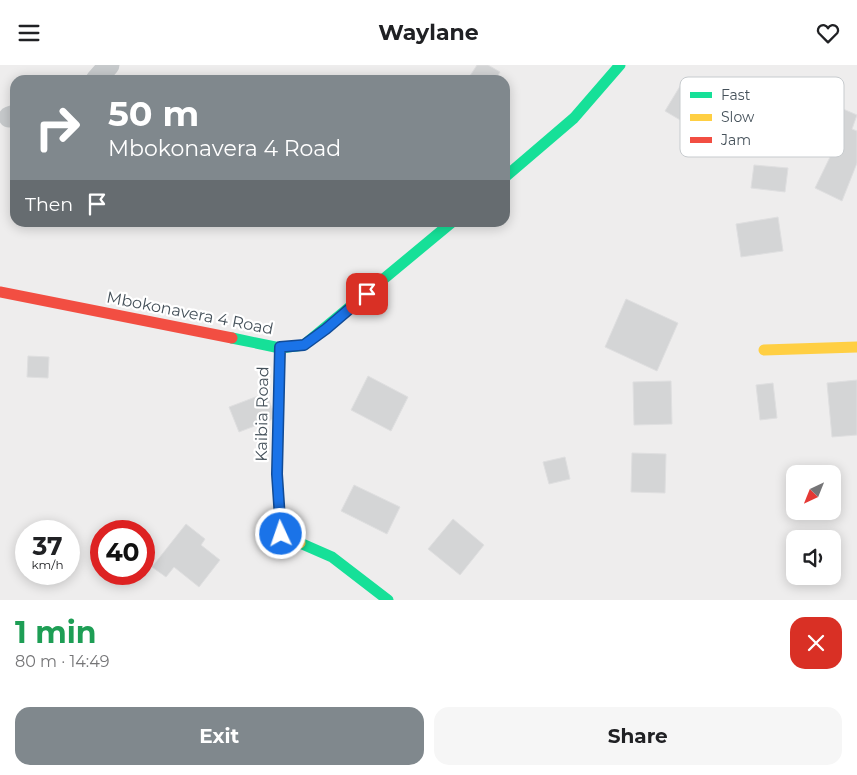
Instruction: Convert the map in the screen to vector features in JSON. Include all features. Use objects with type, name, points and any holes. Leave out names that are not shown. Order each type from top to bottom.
[{"type":"street","points":[[100,75],[109,65]]},
{"type":"street","points":[[510,173],[574,118],[620,65]]},
{"type":"street","name":"Mbokonavera 4 Road","points":[[0,292],[280,347],[304,345],[326,329],[446,227]]},
{"type":"street","name":"Kaibia Road","points":[[280,347],[277,474],[281,534],[332,557],[388,600]]},
{"type":"street","points":[[764,350],[857,347]]},
{"type":"building","points":[[477,65],[488,65],[500,72],[498,75],[471,75]]},
{"type":"building","points":[[680,86],[680,120],[665,111]]},
{"type":"building","points":[[844,109],[857,115],[852,129],[857,131],[857,163],[842,201],[815,188],[830,157],[844,157]]},
{"type":"building","points":[[754,165],[788,168],[785,192],[751,188]]},
{"type":"building","points":[[778,217],[783,251],[741,257],[736,224]]},
{"type":"building","points":[[626,299],[678,323],[657,371],[605,347]]},
{"type":"building","points":[[28,356],[49,357],[48,378],[27,377]]},
{"type":"building","points":[[368,376],[408,397],[391,431],[351,410]]},
{"type":"building","points":[[857,380],[857,435],[832,437],[827,383]]},
{"type":"building","points":[[671,381],[672,424],[634,425],[633,382]]},
{"type":"building","points":[[773,383],[777,418],[760,420],[756,385]]},
{"type":"building","points":[[266,393],[276,418],[239,432],[229,407]]},
{"type":"building","points":[[632,453],[666,454],[665,493],[631,492]]},
{"type":"building","points":[[565,457],[570,479],[549,484],[543,462]]},
{"type":"building","points":[[354,485],[400,507],[387,534],[341,511]]},
{"type":"building","points":[[453,519],[484,545],[460,575],[428,549]]},
{"type":"building","points":[[186,524],[205,539],[201,545],[220,560],[199,587],[174,567],[166,577],[155,569],[155,563]]},
{"type":"traffic: fast","points":[[510,173],[574,118],[620,65]]},
{"type":"traffic: fast","points":[[232,338],[280,348],[304,345],[446,227]]},
{"type":"traffic: fast","points":[[300,543],[332,557],[388,600]]},
{"type":"traffic: slow","points":[[764,350],[857,347]]},
{"type":"traffic: slow","points":[[280,348],[277,474],[281,534],[300,543]]},
{"type":"traffic: jam","points":[[0,292],[232,338]]},
{"type":"route","points":[[281,534],[277,474],[280,347],[304,345],[367,294]]}]
